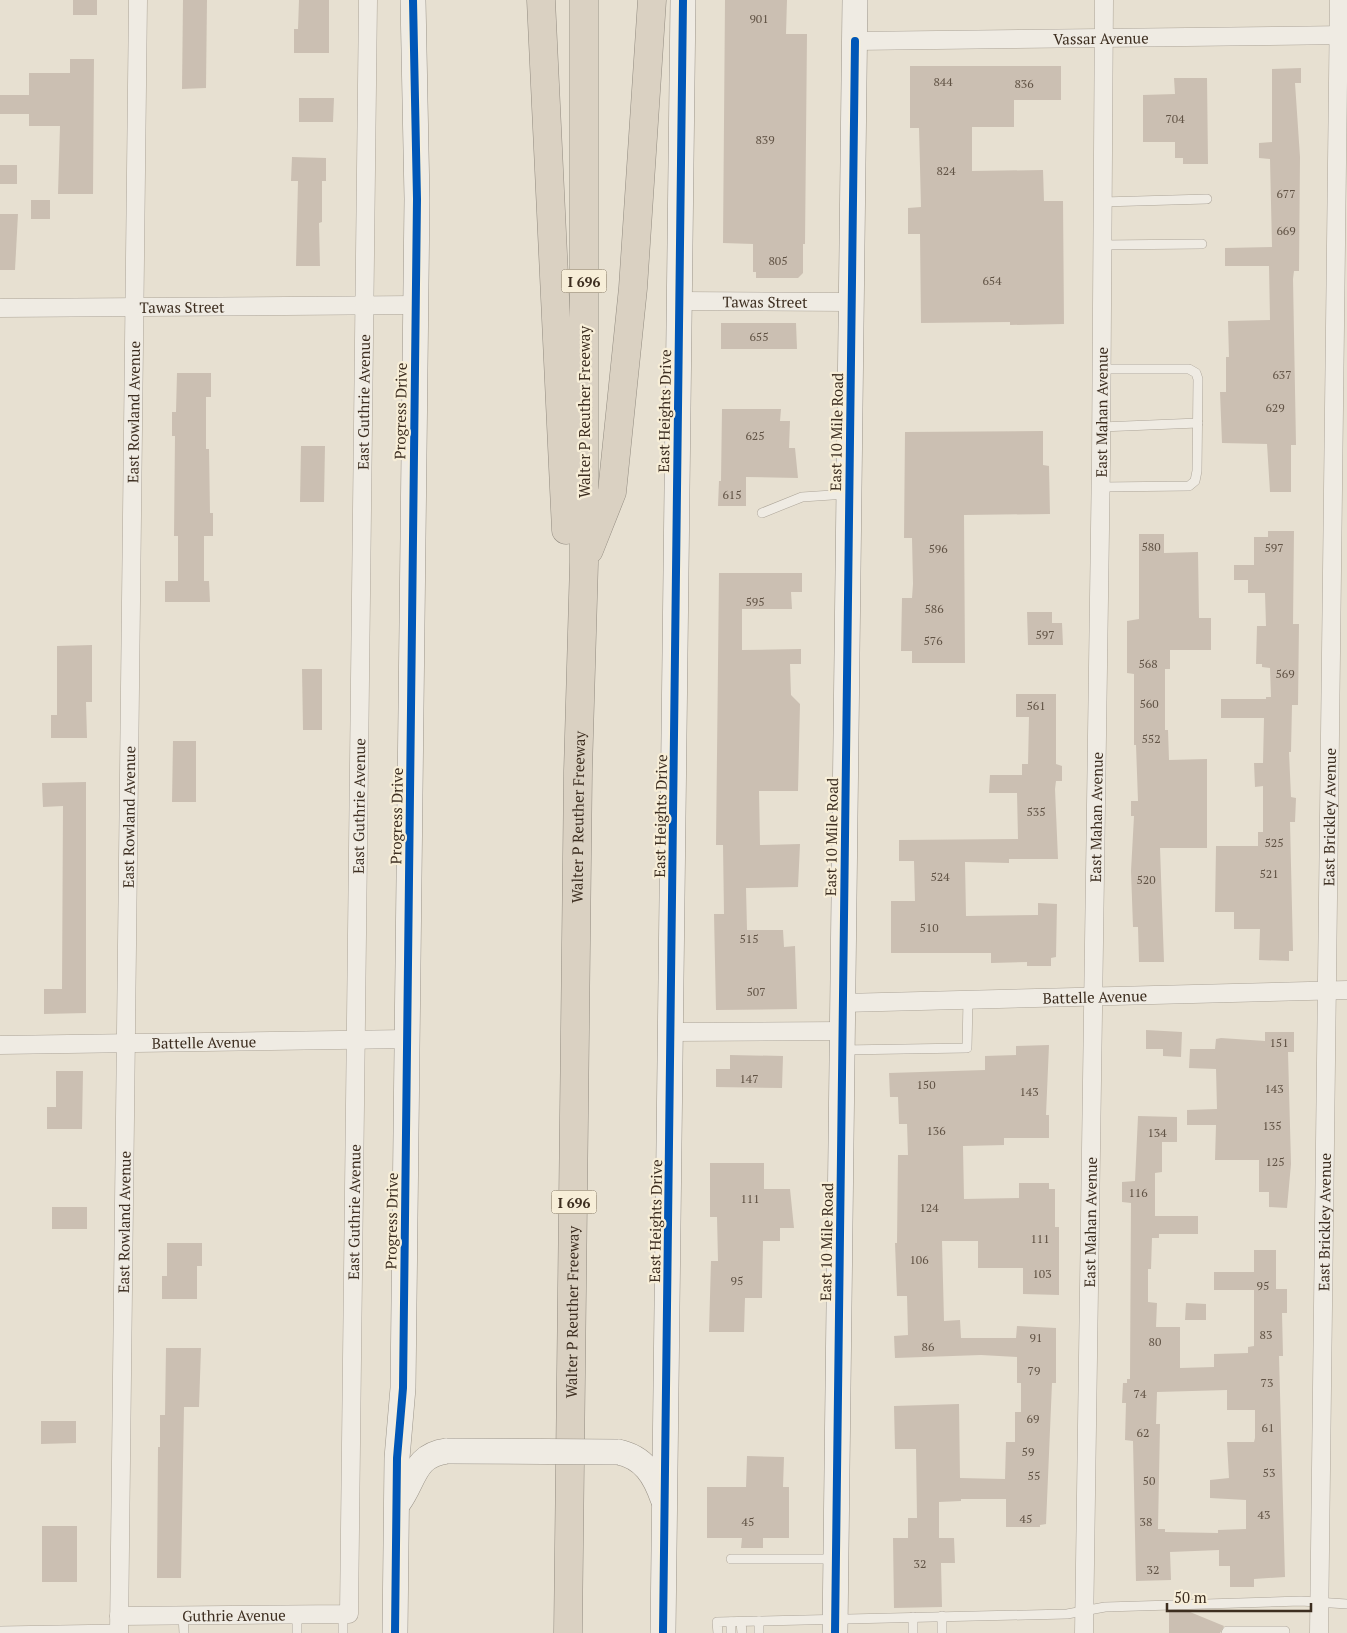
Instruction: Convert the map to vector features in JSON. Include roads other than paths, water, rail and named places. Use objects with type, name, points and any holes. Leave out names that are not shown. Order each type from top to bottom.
[{"type":"highway","points":[[541,0],[578,771]]},
{"type":"highway","name":"Walter P Reuther Freeway","points":[[568,1633],[578,771],[584,563],[584,0]]},
{"type":"highway","points":[[584,563],[612,492],[633,288],[652,0]]},
{"type":"main road","name":"Progress Drive","points":[[395,1633],[397,1458],[403,1388],[417,199],[413,0]]},
{"type":"main road","name":"East Heights Drive","points":[[663,1633],[666,1516],[683,0]]},
{"type":"main road","name":"East 10 Mile Road","points":[[835,1627],[855,0]]},
{"type":"main road","points":[[396,1506],[407,1492],[416,1470],[422,1462],[436,1452],[618,1452],[635,1458],[649,1470],[659,1489],[666,1516]]},
{"type":"street","name":"East Rowland Avenue","points":[[119,1626],[138,0]]},
{"type":"street","name":"East Guthrie Avenue","points":[[346,1614],[356,1039],[368,0]]},
{"type":"street","name":"East Mahan Avenue","points":[[1084,1633],[1101,487],[1104,0]]},
{"type":"street","name":"East Brickley Avenue","points":[[1319,1633],[1343,35],[1339,0]]},
{"type":"street","name":"Vassar Avenue","points":[[855,41],[1343,35]]},
{"type":"street","name":"Tawas Street","points":[[679,301],[852,302]]},
{"type":"street","name":"Tawas Street","points":[[0,308],[415,305]]},
{"type":"street","name":"Battelle Avenue","points":[[843,1003],[1347,990]]},
{"type":"street","points":[[671,1032],[842,1040]]},
{"type":"street","name":"Battelle Avenue","points":[[0,1045],[407,1039]]},
{"type":"street","name":"Guthrie Avenue","points":[[119,1626],[184,1624],[297,1614],[346,1614]]},
{"type":"lane","points":[[1102,202],[1207,199]]},
{"type":"lane","points":[[1101,245],[1202,244]]},
{"type":"lane","points":[[1101,369],[1189,369],[1196,373],[1198,379],[1197,470],[1195,481],[1189,486],[1101,487]]},
{"type":"lane","points":[[1101,428],[1198,423]]},
{"type":"lane","points":[[762,513],[802,497],[849,494]]},
{"type":"lane","points":[[842,1040],[968,1048],[968,1000]]},
{"type":"lane","points":[[731,1559],[836,1559]]},
{"type":"lane","points":[[718,1633],[718,1622],[759,1621],[835,1627],[913,1617],[1066,1614],[1105,1607],[1301,1601],[1347,1604]]},
{"type":"lane","points":[[296,1633],[297,1614]]},
{"type":"lane","points":[[343,1633],[346,1614]]},
{"type":"lane","points":[[942,1616],[942,1633]]},
{"type":"lane","points":[[913,1617],[913,1633]]},
{"type":"lane","points":[[759,1621],[760,1633]]},
{"type":"lane","points":[[731,1622],[731,1633]]},
{"type":"lane","points":[[742,1622],[742,1633]]},
{"type":"lane","points":[[0,1631],[119,1626]]},
{"type":"lane","points":[[1226,1633],[1227,1631],[1285,1631],[1285,1633]]}]
